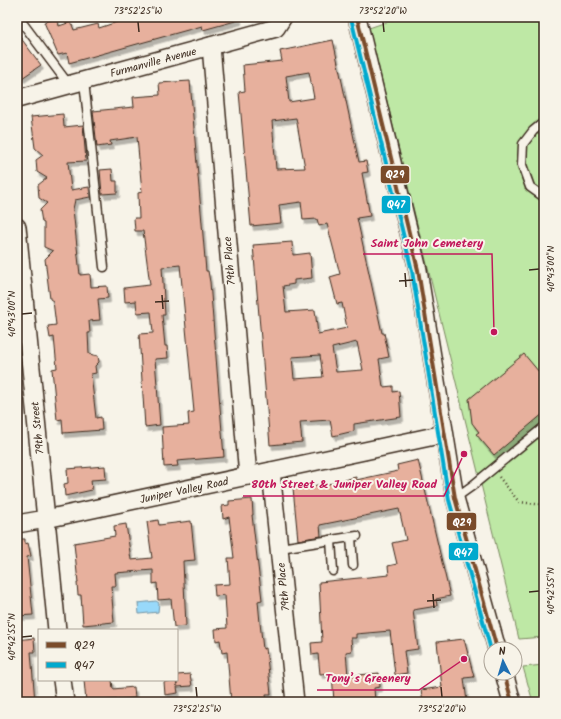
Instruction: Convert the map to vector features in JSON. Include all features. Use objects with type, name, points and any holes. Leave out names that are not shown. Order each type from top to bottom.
[{"type":"street","name":"Furmanville Avenue","points":[[17,99],[276,28],[283,17]]},
{"type":"street","points":[[357,17],[418,270],[455,498],[495,641]]},
{"type":"street","name":"79th Place","points":[[210,46],[248,476]]},
{"type":"street","name":"79th Street","points":[[17,227],[57,629]]},
{"type":"street","name":"Juniper Valley Road","points":[[17,524],[46,520],[444,434]]},
{"type":"street","name":"79th Place","points":[[271,472],[295,702]]},
{"type":"street","points":[[62,681],[65,702]]},
{"type":"street","points":[[506,681],[512,702]]},
{"type":"lane","points":[[18,17],[77,83],[104,267]]},
{"type":"lane","points":[[544,122],[533,130],[523,144],[522,165],[530,187],[544,197]]},
{"type":"lane","points":[[455,498],[544,427]]},
{"type":"lane","points":[[280,548],[354,537],[353,565]]},
{"type":"lane","points":[[331,540],[333,571]]},
{"type":"path","points":[[492,470],[520,502],[544,505]]},
{"type":"green space","points":[[401,17],[544,17],[544,637],[519,639],[369,28]]},
{"type":"green space","points":[[544,665],[544,702],[533,702],[523,667]]},
{"type":"water","points":[[156,601],[159,603],[158,612],[139,614],[138,603]]},
{"type":"building","points":[[132,17],[239,17],[239,20],[203,30],[202,26],[69,63],[67,53],[58,55],[44,22],[57,18],[59,26],[71,22],[74,30],[98,24],[99,28]]},
{"type":"building","points":[[17,33],[41,65],[22,78],[17,71]]},
{"type":"building","points":[[333,40],[359,162],[366,161],[368,172],[362,173],[370,216],[357,218],[382,333],[384,333],[389,357],[379,359],[383,387],[393,386],[393,392],[399,391],[401,417],[354,424],[354,431],[333,436],[330,420],[300,422],[302,442],[270,445],[253,245],[292,242],[293,255],[310,253],[312,278],[294,280],[294,284],[283,286],[286,312],[315,310],[318,334],[347,328],[342,303],[337,304],[330,277],[340,274],[327,224],[319,226],[317,219],[303,220],[301,202],[279,205],[281,223],[251,226],[239,92],[245,91],[243,65],[282,61],[280,51]],"holes":[[[309,72],[314,98],[289,102],[286,76]],[[296,118],[305,168],[276,169],[272,121]],[[357,342],[363,370],[336,372],[332,348]],[[320,355],[323,377],[294,379],[292,357]]]},
{"type":"building","points":[[190,81],[206,271],[208,271],[210,282],[224,457],[177,461],[178,466],[164,467],[162,427],[189,425],[188,413],[194,412],[180,265],[162,267],[165,315],[162,315],[165,346],[167,346],[168,358],[155,359],[160,425],[145,427],[139,334],[153,333],[151,312],[137,313],[136,301],[125,302],[124,288],[150,285],[143,231],[135,231],[134,218],[139,218],[138,193],[142,192],[137,137],[110,141],[111,145],[97,147],[93,111],[134,107],[133,97],[160,95],[159,83]]},
{"type":"building","points":[[63,114],[64,127],[83,125],[86,161],[68,162],[71,190],[89,187],[90,197],[75,200],[73,209],[80,275],[90,274],[91,287],[107,286],[108,298],[98,299],[100,320],[89,321],[90,333],[88,333],[89,354],[98,356],[99,362],[95,366],[96,373],[91,374],[96,418],[101,417],[102,430],[63,433],[62,419],[57,420],[52,369],[57,368],[54,337],[50,338],[48,326],[56,325],[53,301],[50,299],[45,259],[53,251],[44,247],[44,223],[42,222],[40,210],[47,203],[39,198],[38,185],[47,178],[37,172],[36,160],[43,155],[35,148],[31,117]]},
{"type":"building","points":[[112,169],[113,181],[117,181],[117,193],[102,194],[100,170]]},
{"type":"building","points":[[524,354],[544,378],[544,413],[494,455],[476,434],[479,432],[472,423],[469,399]]},
{"type":"building","points":[[418,460],[450,596],[436,599],[437,606],[413,610],[418,649],[404,651],[407,673],[395,675],[390,631],[356,634],[356,638],[351,638],[352,651],[346,652],[348,676],[379,673],[380,687],[374,688],[375,702],[334,702],[332,673],[320,674],[318,654],[312,655],[311,643],[322,642],[319,582],[389,575],[388,566],[397,564],[392,543],[406,540],[399,509],[320,525],[321,536],[298,540],[293,488],[335,483],[356,477],[356,480],[398,471],[397,465]]},
{"type":"building","points":[[105,466],[106,479],[91,480],[92,490],[65,496],[64,484],[68,483],[67,469]]},
{"type":"building","points":[[252,499],[252,515],[262,600],[258,601],[260,623],[263,649],[266,648],[271,694],[266,694],[267,702],[231,702],[227,652],[222,653],[220,640],[216,641],[215,629],[227,628],[225,595],[215,596],[214,585],[230,584],[228,558],[234,558],[229,517],[223,519],[222,506],[229,505],[229,501]]},
{"type":"building","points":[[158,520],[159,525],[191,521],[195,560],[183,561],[186,626],[174,627],[171,599],[158,600],[157,583],[153,584],[153,570],[115,573],[116,586],[111,586],[114,622],[83,625],[81,595],[78,595],[74,543],[115,536],[114,526],[126,524],[131,560],[152,558],[147,522]]},
{"type":"building","points":[[17,539],[25,539],[25,544],[28,543],[31,556],[27,557],[33,615],[17,616]]},
{"type":"building","points":[[34,638],[35,652],[31,652],[35,702],[17,702],[17,640]]},
{"type":"building","points":[[464,639],[474,677],[464,678],[467,702],[423,702],[421,690],[442,687],[437,642]]},
{"type":"building","points":[[190,674],[192,686],[177,687],[178,693],[165,695],[164,682],[176,681],[177,686],[178,675]]},
{"type":"building","points":[[84,681],[112,681],[113,689],[134,687],[135,698],[86,702]]},
{"type":"transit line","name":"Q29","points":[[357,17],[418,270],[455,498],[495,641]]},
{"type":"transit line","name":"Q47","points":[[351,18],[412,271],[449,500],[488,641]]},
{"type":"transit line","name":"Q29","points":[[506,681],[512,702]]},
{"type":"place","name":"Saint John Cemetery","points":[[494,332]]},
{"type":"place","name":"80th Street & Juniper Valley Road","points":[[464,454]]},
{"type":"place","name":"Tony’s Greenery","points":[[464,659]]}]
